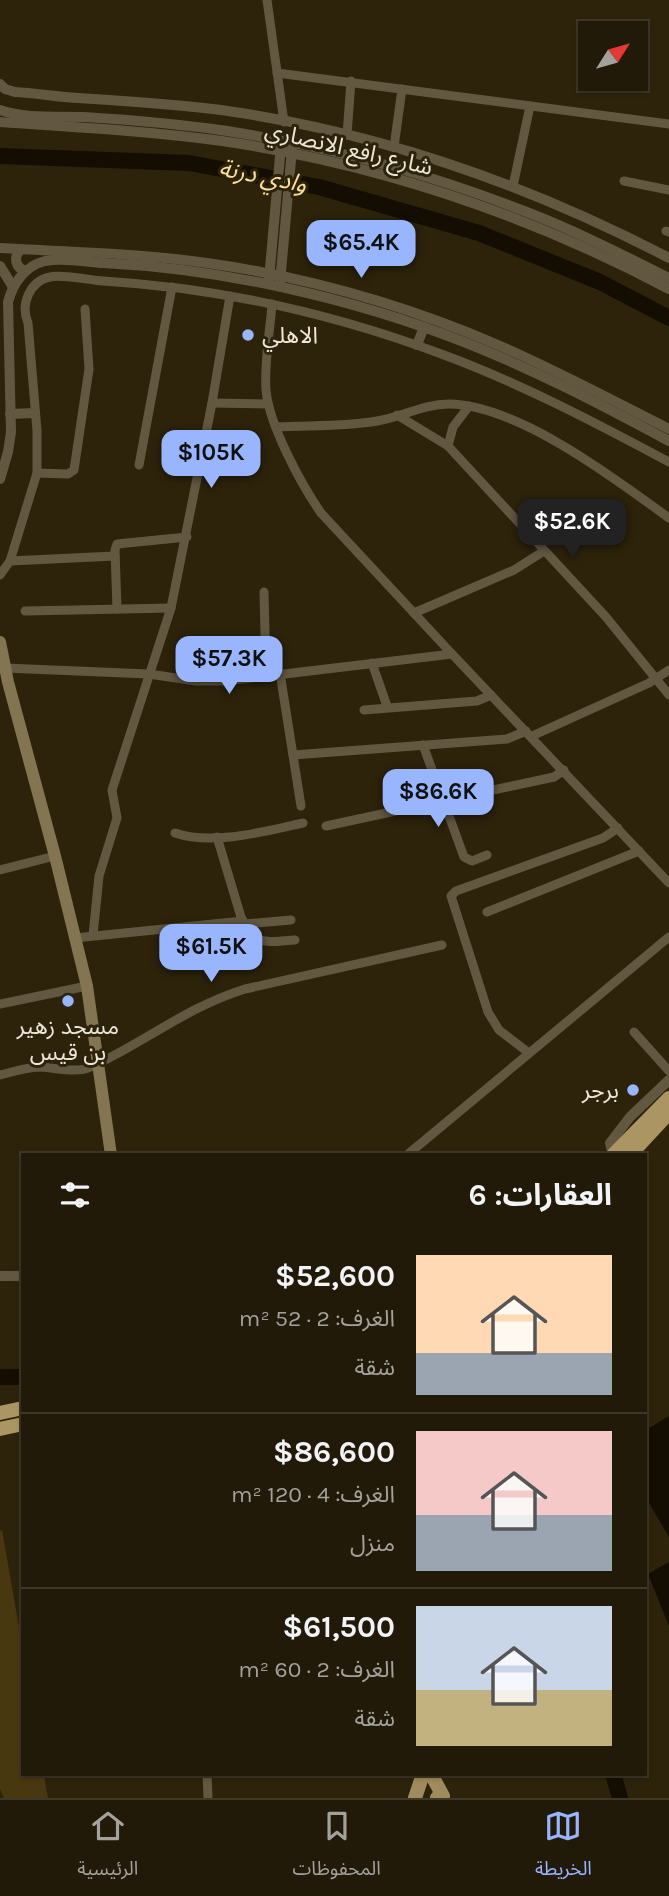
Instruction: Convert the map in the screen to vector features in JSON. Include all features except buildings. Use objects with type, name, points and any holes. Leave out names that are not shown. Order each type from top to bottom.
[{"type":"highway","points":[[615,1153],[669,1098]]},
{"type":"highway","points":[[632,1153],[669,1113]]},
{"type":"highway","points":[[0,1413],[21,1408]]},
{"type":"highway","points":[[0,1429],[21,1424]]},
{"type":"main road","points":[[0,642],[5,668],[4,683],[55,856],[87,986],[111,1153]]},
{"type":"main road","points":[[407,1798],[414,1776]]},
{"type":"main road","points":[[415,1798],[422,1776]]},
{"type":"main road","points":[[432,1776],[443,1796],[437,1798]]},
{"type":"street","points":[[267,0],[284,121]]},
{"type":"street","points":[[277,73],[669,124]]},
{"type":"street","points":[[347,135],[351,81]]},
{"type":"street","points":[[0,84],[10,91],[46,96],[194,107],[284,121],[394,147],[513,186],[669,258]]},
{"type":"street","points":[[394,147],[402,89]]},
{"type":"street","points":[[0,92],[15,97],[38,99],[46,96]]},
{"type":"street","points":[[513,186],[530,106]]},
{"type":"street","points":[[0,110],[23,115],[170,124],[286,152],[372,161],[466,189],[527,212],[669,278]]},
{"type":"street","name":"شارع رافع الانصاري","points":[[0,122],[146,132],[286,152],[402,179],[477,204],[572,242],[669,289]]},
{"type":"street","points":[[275,276],[286,152]]},
{"type":"street","points":[[624,181],[669,190]]},
{"type":"street","points":[[630,258],[635,240]]},
{"type":"street","points":[[0,248],[155,257],[275,276],[374,300],[464,331],[557,372],[669,429]]},
{"type":"street","points":[[22,249],[16,262],[26,271]]},
{"type":"street","points":[[0,479],[10,443],[8,302],[13,287],[26,271],[53,260],[118,263],[213,274],[275,276],[347,304],[424,327],[528,369],[669,441]]},
{"type":"street","points":[[0,266],[13,287]]},
{"type":"street","points":[[0,575],[10,561],[37,473],[35,413],[24,314],[26,300],[35,285],[49,277],[172,287],[272,304],[338,320],[417,345],[501,378],[669,462]]},
{"type":"street","points":[[139,465],[172,287]]},
{"type":"street","points":[[93,934],[99,876],[117,818],[113,790],[171,608],[187,537],[230,296]]},
{"type":"street","points":[[272,304],[266,381],[268,404],[306,489],[321,513],[668,880]]},
{"type":"street","points":[[37,473],[68,474],[74,470],[89,369],[85,309]]},
{"type":"street","points":[[417,345],[424,327]]},
{"type":"street","points":[[212,403],[268,404]]},
{"type":"street","points":[[276,427],[377,421],[433,405],[469,406],[504,416],[550,440],[602,471],[669,518]]},
{"type":"street","points":[[448,446],[453,427],[469,406]]},
{"type":"street","points":[[10,414],[35,413]]},
{"type":"street","points":[[397,415],[448,446],[606,617],[669,695]]},
{"type":"street","points":[[117,609],[115,548],[120,543],[187,537]]},
{"type":"street","points":[[414,613],[514,570],[544,551]]},
{"type":"street","points":[[10,561],[115,556]]},
{"type":"street","points":[[264,592],[266,676]]},
{"type":"street","points":[[25,611],[171,608]]},
{"type":"street","points":[[5,668],[149,674],[196,681],[226,681],[452,654]]},
{"type":"street","points":[[372,663],[387,706]]},
{"type":"street","points":[[293,755],[507,739],[529,734],[657,679],[669,670]]},
{"type":"street","points":[[280,673],[301,806]]},
{"type":"street","points":[[364,710],[387,706],[477,701],[491,695]]},
{"type":"street","points":[[423,745],[464,857],[472,861],[487,855]]},
{"type":"street","points":[[326,826],[554,777],[564,770]]},
{"type":"street","points":[[175,833],[189,837],[248,835],[303,823]]},
{"type":"street","points":[[529,1054],[499,1030],[488,1012],[451,896],[456,891],[603,838],[618,828]]},
{"type":"street","points":[[217,837],[244,923],[254,937],[263,942],[295,940]]},
{"type":"street","points":[[487,912],[639,851]]},
{"type":"street","points":[[0,870],[55,856]]},
{"type":"street","points":[[75,938],[93,934],[291,920]]},
{"type":"street","points":[[409,1153],[669,937]]},
{"type":"street","points":[[0,1075],[35,1067],[82,1069],[121,1053],[181,1016],[217,998],[245,989],[442,945]]},
{"type":"street","points":[[0,1004],[87,986]]},
{"type":"street","points":[[634,1032],[669,1071]]},
{"type":"street","points":[[612,1153],[610,1143],[620,1129],[669,1080]]},
{"type":"street","points":[[0,1276],[21,1276]]},
{"type":"street","points":[[207,1776],[208,1798]]},
{"type":"shaded area","points":[[669,1416],[669,1537],[647,1500],[647,1429]]},
{"type":"shaded area","points":[[2,1530],[21,1639],[21,1776],[44,1776],[48,1798],[4,1798],[0,1789]]},
{"type":"shaded area","points":[[669,1562],[669,1626],[648,1574]]},
{"type":"waterway","name":"وادي درنة","points":[[0,156],[189,163],[319,187],[479,233],[600,282],[669,318]]},
{"type":"waterway","points":[[0,1377],[21,1377]]},
{"type":"waterway","points":[[614,1776],[620,1798]]},
{"type":"place","name":"الاهلي","points":[[248,335]]},
{"type":"place","name":"مسجد زهير بن قيس","points":[[68,1001]]},
{"type":"place","name":"برجر","points":[[633,1090]]}]
